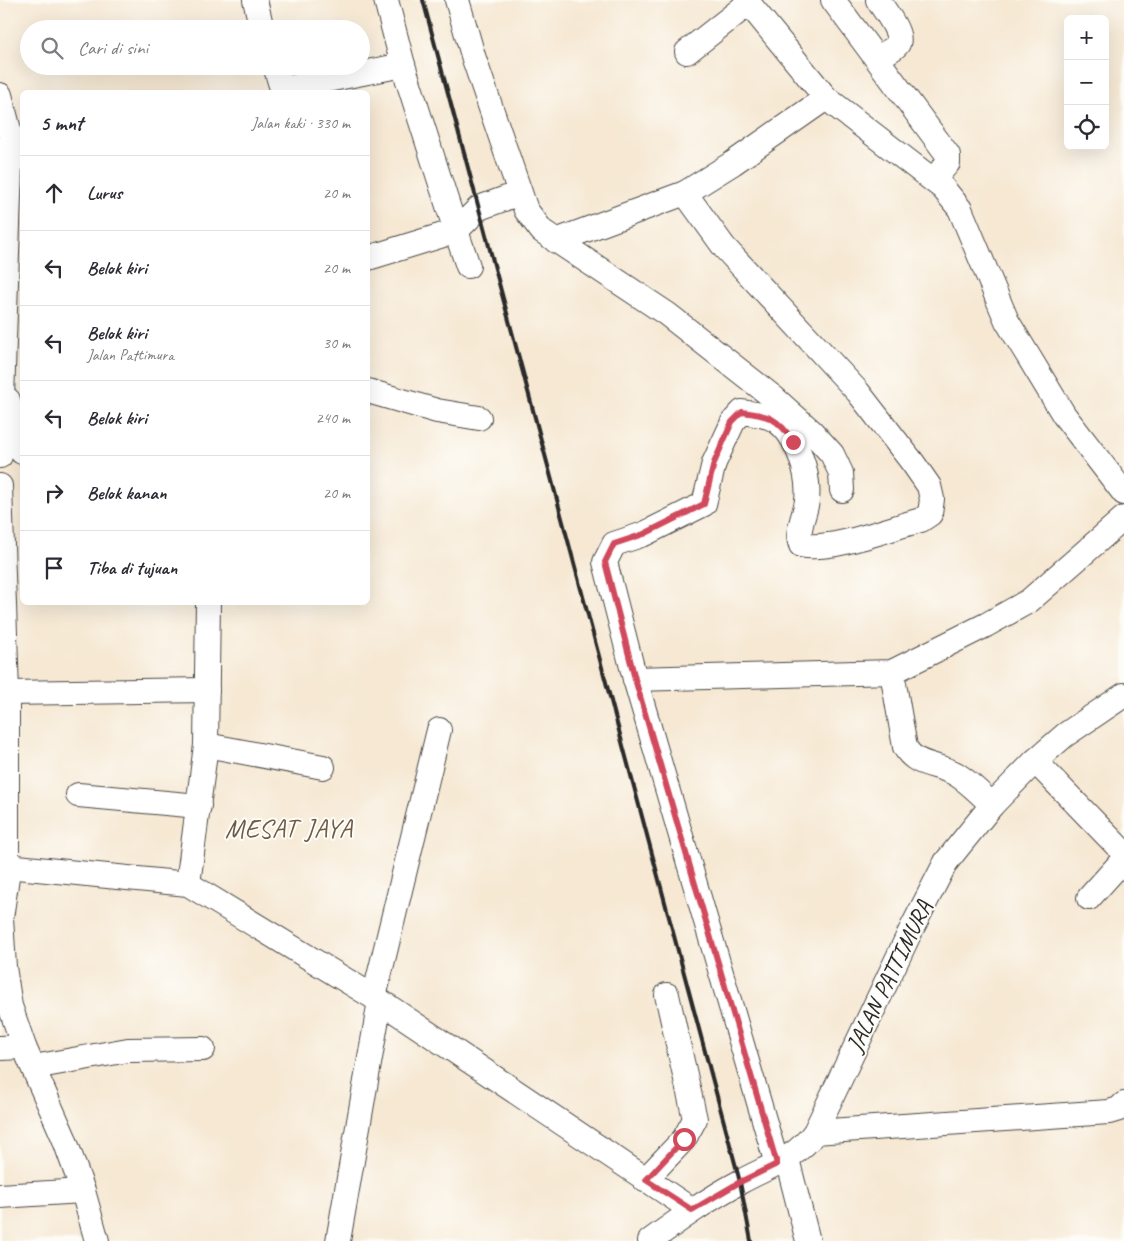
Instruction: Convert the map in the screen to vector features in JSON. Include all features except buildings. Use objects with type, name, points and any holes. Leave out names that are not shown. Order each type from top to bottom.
[{"type":"street","points":[[255,0],[260,20]]},
{"type":"street","points":[[386,0],[404,65],[468,266]]},
{"type":"street","points":[[457,0],[474,60],[520,193],[532,222],[556,241],[667,314],[812,432],[832,454],[841,473],[842,490]]},
{"type":"street","points":[[833,0],[948,155],[948,163],[932,180]]},
{"type":"street","points":[[877,58],[897,45],[900,38],[898,31],[878,0]]},
{"type":"street","points":[[687,52],[748,2],[826,98],[943,188],[960,209],[1008,321],[1064,415],[1124,492]]},
{"type":"street","points":[[370,72],[404,65]]},
{"type":"street","points":[[277,75],[282,90]]},
{"type":"street","points":[[287,90],[357,75]]},
{"type":"street","points":[[0,95],[11,138],[5,184],[0,456]]},
{"type":"street","points":[[556,241],[688,192],[826,98]]},
{"type":"street","points":[[688,192],[724,247],[858,392],[908,456],[929,486],[932,499],[930,514],[921,520],[840,543],[809,547],[801,545],[799,536],[807,500],[807,488],[801,462],[793,442],[785,428],[776,420],[760,414],[737,417]]},
{"type":"street","points":[[370,257],[456,231],[479,208],[520,193]]},
{"type":"street","points":[[1,376],[20,445]]},
{"type":"street","points":[[761,389],[737,417],[714,463],[704,504],[644,534],[614,544],[605,562],[635,679],[782,1162],[808,1241]]},
{"type":"street","points":[[370,392],[436,411],[479,418]]},
{"type":"street","points":[[0,486],[7,692],[5,873],[1,918],[4,967],[10,1006],[29,1057],[64,1138],[83,1191],[97,1241]]},
{"type":"street","points":[[635,679],[892,672],[986,625],[1029,601],[1124,518]]},
{"type":"street","points":[[188,884],[206,745],[208,605]]},
{"type":"street","points":[[892,672],[905,748],[909,755],[916,761],[949,770],[960,776],[992,805]]},
{"type":"street","points":[[7,692],[207,690]]},
{"type":"street","name":"JALAN PATTIMURA","points":[[650,1241],[692,1210],[740,1182],[782,1162],[807,1144],[816,1132],[908,936],[946,862],[992,805],[1035,761],[1066,735],[1124,695]]},
{"type":"street","points":[[338,1241],[377,999],[439,730]]},
{"type":"street","points":[[206,745],[323,767]]},
{"type":"street","points":[[1035,761],[1124,853]]},
{"type":"street","points":[[78,795],[199,806]]},
{"type":"street","points":[[1089,898],[1124,858]]},
{"type":"street","points":[[5,873],[188,884],[377,999],[692,1210]]},
{"type":"street","points":[[646,1180],[684,1139],[695,1119],[667,995]]},
{"type":"street","points":[[0,1048],[29,1057],[128,1050],[203,1049]]},
{"type":"street","points":[[816,1132],[1108,1112],[1119,1109],[1124,1104]]},
{"type":"street","points":[[0,1196],[83,1191]]},
{"type":"railway","points":[[423,0],[740,1182],[751,1241]]},
{"type":"district","name":"MESAT JAYA","points":[[289,828]]},
{"type":"route","points":[[684,1139],[646,1180],[692,1210],[740,1182],[777,1164],[635,679],[605,562],[614,544],[644,534],[704,504],[714,463],[732,422],[742,412],[760,414],[776,420],[785,428],[793,442]]}]
